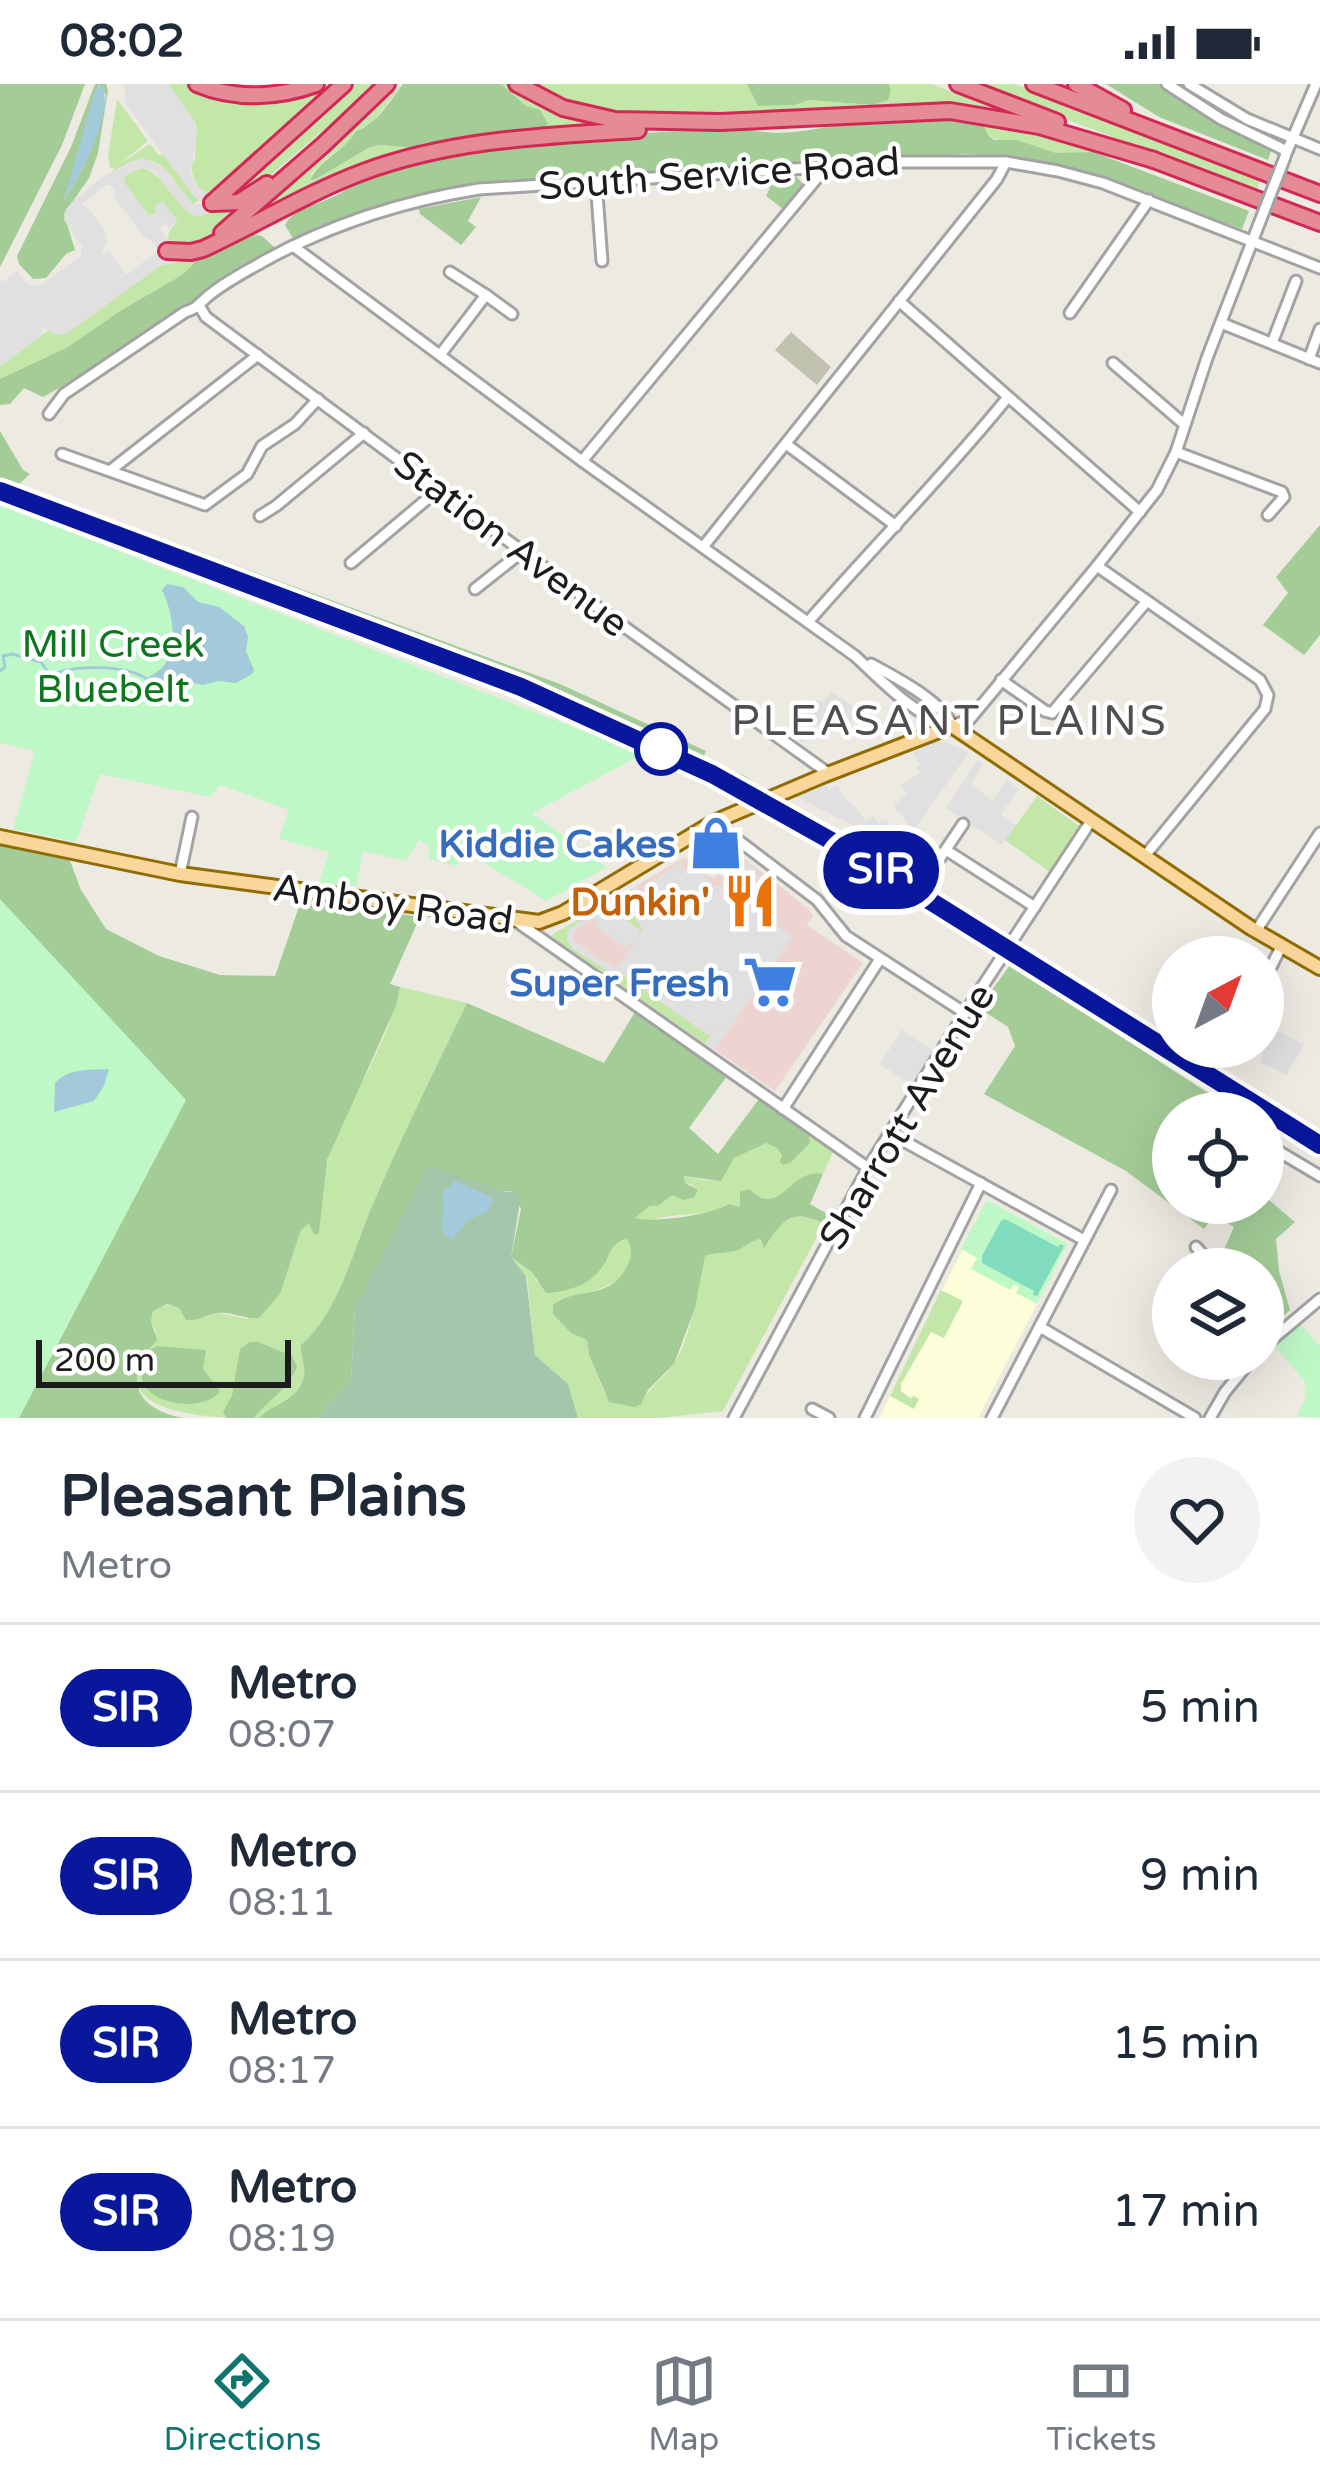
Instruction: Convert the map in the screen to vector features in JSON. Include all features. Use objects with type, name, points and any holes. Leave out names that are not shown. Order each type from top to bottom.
[{"type":"highway","points":[[196,84],[257,95],[316,84]]},
{"type":"highway","points":[[344,84],[212,203],[234,204],[248,198],[350,118]]},
{"type":"highway","points":[[387,84],[226,230],[204,243],[173,251],[210,246],[363,172],[438,150],[509,139],[720,122]]},
{"type":"highway","points":[[518,84],[562,108],[626,122],[950,111],[1039,125],[1154,160]]},
{"type":"highway","points":[[958,84],[1320,225]]},
{"type":"highway","points":[[1034,84],[1320,194]]},
{"type":"highway","points":[[1076,84],[1214,153]]},
{"type":"main road","name":"Amboy Road","points":[[0,838],[180,874],[539,922],[563,913],[714,821],[952,726]]},
{"type":"main road","points":[[952,726],[1263,936]]},
{"type":"main road","points":[[1284,949],[1320,968]]},
{"type":"street","points":[[1167,84],[1286,154]]},
{"type":"street","points":[[1189,84],[1233,111],[1320,149]]},
{"type":"street","points":[[293,246],[855,656],[934,722],[952,726],[970,719],[1157,490],[1176,452],[1221,322],[1316,84]]},
{"type":"street","name":"South Service Road","points":[[50,414],[64,394],[200,307],[221,287],[293,246],[357,218],[479,189],[922,160],[1006,162],[1058,170],[1149,200],[1320,268]]},
{"type":"street","points":[[703,547],[1006,162]]},
{"type":"street","points":[[582,461],[827,166]]},
{"type":"street","points":[[596,181],[602,261]]},
{"type":"street","points":[[1070,314],[1149,200]]},
{"type":"street","points":[[450,272],[512,314]]},
{"type":"street","points":[[1272,343],[1296,281]]},
{"type":"street","points":[[440,355],[486,295]]},
{"type":"street","points":[[899,301],[1140,512]]},
{"type":"street","name":"Station Avenue","points":[[200,307],[206,317],[828,773]]},
{"type":"street","points":[[1221,322],[1314,361],[1320,329]]},
{"type":"street","points":[[110,471],[258,355]]},
{"type":"street","points":[[1113,363],[1184,424]]},
{"type":"street","points":[[808,622],[1009,397]]},
{"type":"street","points":[[62,454],[205,505],[247,474],[262,446],[295,424],[318,399]]},
{"type":"street","points":[[260,516],[364,433]]},
{"type":"street","points":[[786,444],[896,526]]},
{"type":"street","points":[[1176,452],[1282,491],[1284,497],[1268,515]]},
{"type":"street","points":[[351,562],[439,489]]},
{"type":"street","points":[[476,590],[523,551]]},
{"type":"street","points":[[1097,566],[1260,680],[1267,690],[1261,714],[1144,857]]},
{"type":"street","points":[[1001,680],[1052,713],[1147,601]]},
{"type":"street","points":[[180,874],[192,817]]},
{"type":"street","points":[[714,821],[817,901],[841,932],[965,1013]]},
{"type":"street","name":"Sharrott Avenue","points":[[734,1418],[868,1168],[1091,821]]},
{"type":"street","points":[[934,867],[963,824]]},
{"type":"street","points":[[1256,932],[1320,833]]},
{"type":"street","points":[[946,850],[1035,907]]},
{"type":"street","points":[[516,921],[868,1168]]},
{"type":"street","points":[[783,1109],[880,959]]},
{"type":"street","points":[[889,1133],[1084,1240]]},
{"type":"street","points":[[1284,1155],[1320,1176]]},
{"type":"street","points":[[865,1418],[981,1184]]},
{"type":"street","points":[[992,1418],[1111,1190]]},
{"type":"street","points":[[1284,1328],[1320,1299]]},
{"type":"street","points":[[1040,1327],[1196,1418]]},
{"type":"street","points":[[1210,1418],[1235,1380]]},
{"type":"street","points":[[812,1409],[829,1418]]},
{"type":"shaded area","points":[[124,84],[168,84],[192,117],[197,131],[191,173],[197,186],[211,196],[215,211],[192,215],[155,172],[142,168],[128,173],[123,181],[148,215],[157,214],[154,207],[162,201],[178,221],[169,228],[164,223],[160,229],[170,242],[171,262],[68,333],[57,335],[41,326],[44,334],[0,366],[0,279],[7,282],[17,271],[27,284],[39,286],[81,256],[82,247],[64,220],[66,209],[104,176],[143,158],[162,166],[193,204],[203,204],[126,104]],"holes":[[[110,185],[144,237],[158,248],[119,280],[125,273],[109,251],[101,254],[107,243],[105,231],[81,205]]]},
{"type":"shaded area","points":[[791,332],[831,367],[817,385],[775,350]]},
{"type":"shaded area","points":[[832,692],[861,712],[831,735],[817,724],[803,743],[792,735],[816,700],[823,702]]},
{"type":"shaded area","points":[[933,741],[969,752],[913,831],[894,804],[907,795],[901,785],[920,773],[913,752]]},
{"type":"shaded area","points":[[977,760],[984,764],[971,783],[992,801],[1007,780],[1019,789],[1001,814],[1016,825],[1001,845],[946,808]]},
{"type":"shaded area","points":[[826,785],[829,790],[837,785],[866,821],[873,816],[878,823],[886,819],[904,842],[891,859],[856,839],[856,827],[797,797]]},
{"type":"shaded area","points":[[742,857],[809,909],[813,915],[807,925],[863,963],[775,1091],[551,936],[682,859],[713,879],[718,874],[725,878]]},
{"type":"shaded area","points":[[742,861],[756,868],[759,876],[743,899],[737,897],[793,936],[715,1050],[705,1044],[713,1030],[708,1035],[623,972],[611,973],[568,942],[571,927],[608,908],[640,930],[639,937],[643,929],[622,895],[636,886],[653,915],[659,910],[652,912],[642,894],[644,885],[680,863],[712,882],[709,888],[731,883],[728,879]],"holes":[[[597,918],[595,926],[627,949],[633,945],[616,969],[572,938],[576,929]]]},
{"type":"shaded area","points":[[902,1030],[933,1051],[910,1084],[880,1064]]},
{"type":"shaded area","points":[[1284,1034],[1304,1044],[1287,1075],[1272,1068],[1284,1068]]},
{"type":"shaded area","points":[[428,1166],[521,1196],[511,1257],[526,1276],[535,1355],[568,1384],[578,1418],[318,1418],[351,1380],[355,1308]]},
{"type":"shaded area","points":[[987,1200],[1068,1244],[978,1418],[879,1418]]},
{"type":"green space","points":[[0,84],[85,84],[62,145],[0,267]]},
{"type":"green space","points":[[95,84],[106,84],[108,90],[98,153],[89,178],[64,214],[75,250],[46,278],[33,279],[17,256],[71,147]],"holes":[[[99,85],[106,95],[91,150],[64,200]]]},
{"type":"green space","points":[[168,84],[186,84],[216,98],[328,86],[209,196],[192,173],[196,124]]},
{"type":"green space","points":[[356,84],[378,84],[248,194],[225,197]]},
{"type":"green space","points":[[403,84],[370,125],[356,131],[311,174],[316,179],[370,147],[457,141],[263,215],[260,212]]},
{"type":"green space","points":[[403,84],[501,84],[526,106],[540,110],[548,124],[412,148],[370,147],[310,180],[356,131],[376,118]]},
{"type":"green space","points":[[501,84],[617,125],[502,135],[544,127]]},
{"type":"green space","points":[[525,84],[747,84],[758,106],[809,100],[872,105],[891,90],[889,84],[932,84],[1010,115],[636,118],[584,110]]},
{"type":"green space","points":[[747,84],[889,84],[891,90],[888,100],[872,105],[809,100],[758,106]]},
{"type":"green space","points":[[974,84],[1015,84],[1261,178],[1256,192]]},
{"type":"green space","points":[[1106,84],[1159,84],[1201,114],[1271,151],[1268,160],[1159,117]]},
{"type":"green space","points":[[117,99],[148,141],[118,165],[150,144],[199,200],[190,202],[166,170],[150,160],[112,172],[108,156]]},
{"type":"green space","points":[[953,117],[983,124],[994,140],[1017,140],[1056,153],[1093,152],[1249,211],[1242,229],[1071,168],[966,154],[511,180],[400,201],[294,240],[285,225],[299,211],[367,178],[461,151],[602,135],[741,128],[786,133],[868,120]]},
{"type":"green space","points":[[978,121],[1024,129],[1093,152],[1056,154],[1001,142]]},
{"type":"green space","points":[[142,168],[195,213],[246,206],[200,241],[179,244],[168,240],[176,223],[157,212],[149,216],[123,181],[125,175]]},
{"type":"green space","points":[[797,177],[803,184],[783,209],[766,196],[770,188],[721,185],[724,181]]},
{"type":"green space","points":[[481,197],[468,221],[476,227],[461,245],[420,214],[419,209]]},
{"type":"green space","points":[[253,234],[275,248],[43,397],[24,388],[10,404],[0,405],[0,379],[68,347],[182,275],[199,258]]},
{"type":"green space","points":[[199,258],[182,275],[68,347],[0,379],[0,366],[49,330],[67,333],[161,265]]},
{"type":"green space","points":[[0,431],[30,474],[18,485],[560,684],[706,751],[703,758],[759,786],[748,789],[609,718],[385,633],[379,626],[245,580],[244,572],[176,548],[167,550],[0,487]]},
{"type":"green space","name":"Mill Creek Bluebelt","points":[[0,505],[643,754],[532,813],[607,867],[546,901],[465,851],[457,866],[430,859],[428,845],[419,840],[406,861],[363,851],[356,888],[319,883],[329,852],[279,839],[289,810],[220,785],[210,797],[100,774],[76,842],[13,829],[35,751],[0,743]]},
{"type":"green space","points":[[1320,525],[1320,635],[1304,655],[1263,625],[1288,593],[1276,577]]},
{"type":"green space","points":[[1037,796],[1079,826],[1050,872],[1005,840]]},
{"type":"green space","points":[[0,844],[69,858],[81,890],[106,929],[159,956],[220,975],[275,976],[302,898],[420,917],[390,984],[400,987],[396,1006],[327,1160],[319,1233],[314,1235],[309,1223],[301,1230],[280,1294],[259,1318],[222,1313],[186,1320],[179,1308],[167,1304],[153,1311],[157,1340],[139,1366],[138,1389],[153,1407],[183,1418],[0,1418]]},
{"type":"green space","points":[[622,895],[643,932],[609,908],[572,928],[567,938],[573,949],[611,973],[625,970],[623,975],[710,1036],[705,1044],[552,938]]},
{"type":"green space","points":[[0,899],[186,1100],[19,1418],[0,1418]]},
{"type":"green space","points":[[1010,965],[1152,1057],[1152,1068],[1169,1068],[1207,1092],[1152,1092],[1152,1190],[1126,1171],[984,1094],[1015,1046],[1008,1027],[979,1008]]},
{"type":"green space","points":[[400,987],[467,1003],[387,1173],[336,1296],[301,1345],[304,1373],[297,1392],[259,1418],[197,1415],[155,1403],[141,1392],[136,1376],[156,1331],[153,1311],[179,1307],[246,1319],[280,1294],[301,1230],[309,1222],[319,1233],[328,1159],[386,1031]]},
{"type":"green space","points":[[467,1003],[604,1063],[635,1012],[727,1076],[689,1128],[718,1154],[759,1099],[809,1133],[810,1143],[790,1163],[783,1165],[777,1148],[766,1143],[734,1158],[721,1181],[684,1176],[685,1183],[698,1190],[694,1197],[684,1200],[672,1195],[635,1218],[669,1219],[729,1204],[740,1207],[740,1192],[749,1189],[769,1199],[811,1174],[823,1174],[810,1204],[829,1215],[824,1224],[802,1217],[788,1220],[764,1248],[761,1239],[734,1251],[705,1256],[695,1308],[674,1364],[635,1407],[609,1402],[587,1340],[571,1333],[553,1314],[553,1305],[562,1299],[602,1289],[620,1277],[631,1256],[627,1239],[614,1246],[589,1280],[546,1293],[532,1272],[511,1257],[521,1209],[511,1191],[500,1191],[355,1308],[351,1380],[318,1418],[259,1418],[291,1397],[301,1384],[301,1345],[336,1296],[387,1173]]},
{"type":"green space","points":[[809,1133],[834,1150],[823,1174],[804,1177],[780,1196],[701,1213],[633,1218],[693,1185],[685,1183],[684,1176],[710,1181],[741,1152],[767,1143],[782,1155],[810,1138]]},
{"type":"green space","points":[[987,1200],[1068,1244],[1037,1304],[1016,1293],[1019,1287],[1014,1284],[1010,1290],[971,1269],[977,1258],[961,1249]]},
{"type":"green space","points":[[1284,1213],[1295,1222],[1276,1239],[1277,1248],[1225,1248],[1234,1227],[1229,1224],[1284,1224]]},
{"type":"green space","points":[[794,1217],[824,1224],[723,1411],[659,1418],[578,1418],[568,1384],[535,1355],[527,1277],[511,1257],[533,1272],[537,1282],[606,1261],[614,1244],[627,1239],[632,1253],[623,1275],[599,1289],[559,1299],[571,1333],[587,1340],[605,1395],[621,1403],[641,1404],[683,1347],[705,1256],[738,1250],[761,1238],[768,1244],[776,1227]]},
{"type":"green space","points":[[1005,1219],[1064,1246],[1037,1296],[982,1263]]},
{"type":"green space","points":[[941,1290],[963,1301],[944,1338],[931,1332],[901,1384],[901,1391],[919,1399],[914,1409],[890,1396]]},
{"type":"green space","points":[[1300,1324],[1320,1346],[1320,1418],[1297,1416],[1306,1394],[1304,1380],[1284,1357],[1284,1338]]},
{"type":"green space","points":[[250,1342],[292,1356],[297,1367],[254,1418],[227,1418],[223,1412],[232,1396],[240,1349]]},
{"type":"green space","points":[[151,1349],[206,1350],[203,1369],[220,1391],[211,1399],[180,1404],[151,1393],[143,1382],[142,1367]]},
{"type":"water","points":[[101,85],[105,96],[100,126],[64,200],[95,91]]},
{"type":"water","points":[[167,584],[183,587],[198,602],[219,607],[244,626],[252,674],[236,683],[183,681],[159,690],[145,687],[143,683],[163,667],[172,648],[171,617],[162,590]]},
{"type":"water","points":[[109,1069],[94,1101],[54,1112],[55,1083],[60,1078]]},
{"type":"water","points":[[455,1181],[494,1198],[488,1211],[467,1221],[452,1240],[443,1233],[441,1223],[443,1192]]},
{"type":"waterway","points":[[0,671],[5,667],[3,656],[12,654],[41,662],[50,675],[99,668],[147,679]]},
{"type":"railway","points":[[0,491],[521,687],[712,774],[861,857],[1320,1145]]},
{"type":"metro line","name":"SIR","points":[[0,491],[521,687],[712,774],[860,857],[1320,1145]]},
{"type":"place","name":"Kiddie Cakes","points":[[716,843]]},
{"type":"place","name":"Dunkin'","points":[[750,901]]},
{"type":"place","name":"Super Fresh","points":[[770,982]]},
{"type":"district","name":"PLEASANT PLAINS","points":[[950,720]]}]
